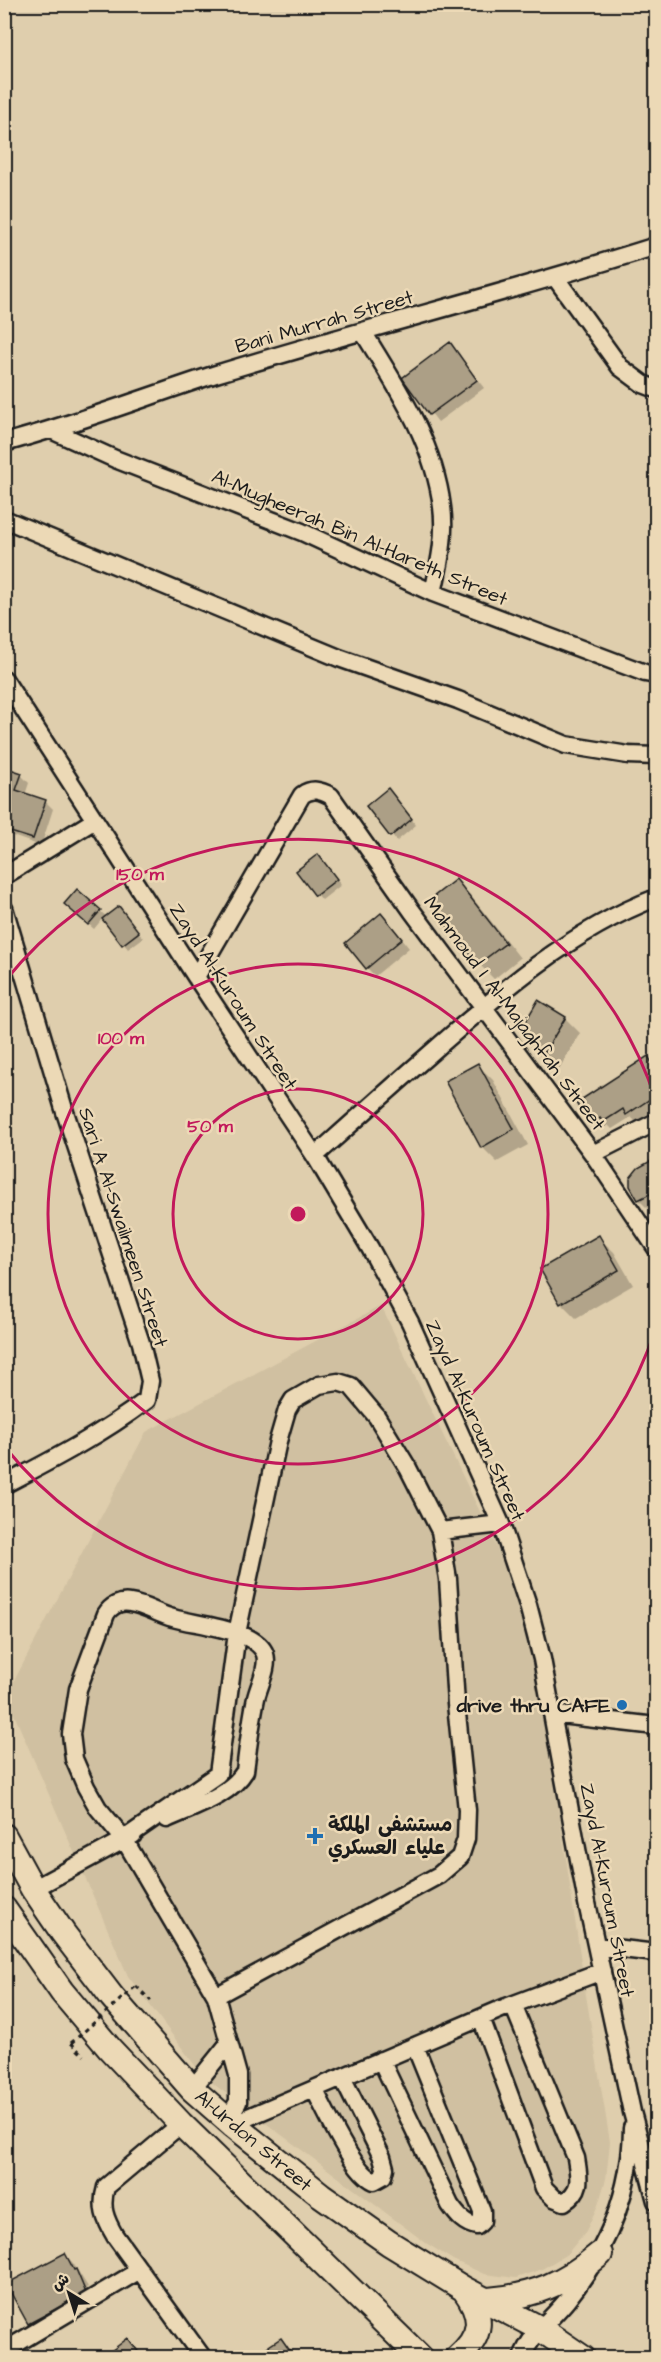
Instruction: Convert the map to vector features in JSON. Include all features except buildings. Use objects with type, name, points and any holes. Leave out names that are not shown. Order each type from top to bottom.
[{"type":"highway","name":"Al-Urdon Street","points":[[4,1836],[33,1889],[63,1933],[112,1998],[192,2089],[229,2122],[340,2209],[389,2243],[464,2289],[538,2328],[583,2358]]},
{"type":"highway","name":"Al-Urdon Street","points":[[4,1909],[76,2008],[110,2049],[182,2124],[422,2358]]},
{"type":"highway","points":[[488,2300],[512,2299],[544,2289],[581,2270],[600,2254]]},
{"type":"highway","points":[[457,2358],[469,2348],[477,2334],[479,2318],[474,2303],[464,2289]]},
{"type":"street","name":"Bani Murrah Street","points":[[4,443],[51,430],[216,375],[555,278],[657,246]]},
{"type":"street","points":[[555,278],[620,368],[643,384],[657,389]]},
{"type":"street","points":[[363,332],[405,400],[421,433],[435,471],[442,507],[443,542],[433,593]]},
{"type":"street","name":"Al-Mugheerah Bin Al-Hareth Street","points":[[51,430],[115,459],[302,532],[433,593],[645,673],[657,675]]},
{"type":"street","points":[[4,519],[339,658],[458,700],[566,745],[628,755],[657,756]]},
{"type":"street","name":"Zayd Al-Kuroum Street","points":[[4,679],[196,978],[315,1156],[370,1248],[410,1322],[501,1524],[528,1605],[542,1659],[587,1904],[632,2112],[657,2201]]},
{"type":"street","name":"Mahmoud I Al-Majaghfah Street","points":[[196,978],[302,795],[309,790],[331,795],[412,911],[593,1154],[657,1248]]},
{"type":"street","points":[[4,876],[95,820]]},
{"type":"street","points":[[315,1156],[484,1006],[516,981],[596,926],[617,914],[657,898]]},
{"type":"street","name":"Sari A Al-Swailmeen Street","points":[[4,908],[64,1109],[127,1296],[150,1381],[147,1400],[124,1417],[93,1438],[4,1485]]},
{"type":"street","points":[[593,1154],[657,1122]]},
{"type":"street","points":[[123,1839],[218,1774],[237,1633],[278,1441],[287,1410],[293,1400],[319,1385],[338,1383],[351,1386],[366,1401],[408,1468],[440,1531],[448,1579],[456,1704],[467,1810],[466,1839],[460,1857],[439,1875],[216,1996]]},
{"type":"street","points":[[440,1531],[501,1524]]},
{"type":"street","points":[[33,1889],[123,1839],[216,1796],[238,1782],[245,1771],[256,1697],[265,1666],[266,1656],[257,1642],[237,1633],[171,1618],[129,1602],[115,1605],[106,1614],[78,1689],[71,1734],[75,1759],[86,1787],[98,1808],[123,1839],[216,1996],[240,2090],[238,2102],[229,2122]]},
{"type":"street","points":[[552,1714],[657,1726]]},
{"type":"street","points":[[597,1946],[657,1953]]},
{"type":"street","points":[[229,2122],[314,2089],[513,2005],[602,1971]]},
{"type":"street","points":[[481,2018],[544,2188],[554,2198],[564,2202],[575,2195],[579,2184],[576,2158],[513,2005]]},
{"type":"street","points":[[192,2089],[229,2043]]},
{"type":"street","points":[[381,2060],[450,2205],[458,2217],[469,2225],[477,2226],[482,2221],[482,2211],[415,2046]]},
{"type":"street","points":[[314,2089],[356,2164],[367,2178],[374,2181],[383,2176],[385,2168],[382,2157],[342,2077]]},
{"type":"street","name":"Zayd Al-Kuroum Street","points":[[522,2358],[538,2328],[569,2298],[600,2254],[625,2188],[632,2153],[632,2112]]},
{"type":"street","points":[[182,2124],[128,2166],[106,2187],[102,2200],[105,2218],[202,2358]]},
{"type":"street","points":[[4,2351],[140,2270]]},
{"type":"path","points":[[84,2056],[71,2043],[136,1986],[151,2001]]},
{"type":"shaded area","name":"مستشفى الملكة علياء العسكري","points":[[381,1306],[531,1618],[585,1989],[610,2142],[606,2179],[598,2205],[586,2231],[567,2254],[542,2269],[516,2278],[484,2274],[453,2260],[426,2243],[203,2076],[128,1976],[6,1696],[146,1432]]},
{"type":"place","name":"drive thru CAFE","points":[[622,1705]]},
{"type":"place","name":"مستشفى الملكة علياء العسكري","points":[[315,1836]]}]
